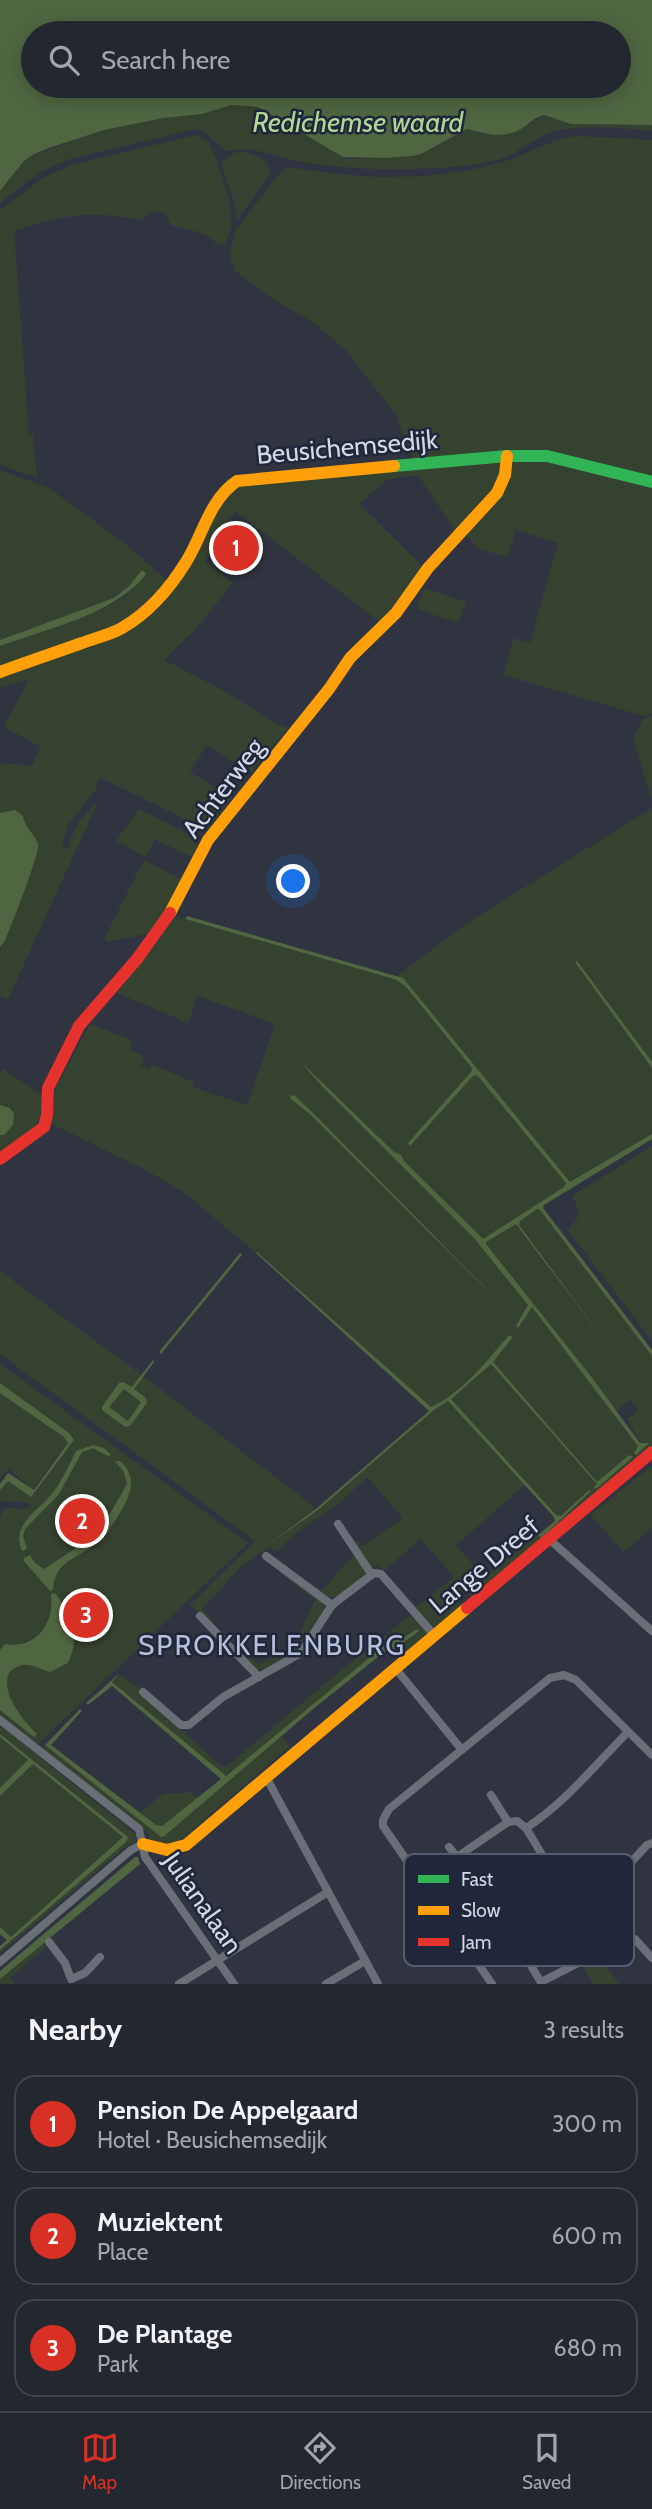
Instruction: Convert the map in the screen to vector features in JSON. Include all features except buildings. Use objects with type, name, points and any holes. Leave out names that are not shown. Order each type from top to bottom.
[{"type":"street","name":"Beusichemsedijk","points":[[0,672],[120,629],[136,620],[173,581],[193,551],[218,496],[236,481],[507,456],[547,456],[652,482]]},
{"type":"street","name":"Achterweg","points":[[0,1159],[44,1127],[48,1088],[71,1040],[79,1026],[138,959],[165,923],[208,840],[329,689],[350,658],[396,613],[428,568],[497,493],[505,475],[507,456]]},
{"type":"street","name":"Lange Dreef","points":[[143,1844],[167,1850],[186,1845],[652,1452]]},
{"type":"street","points":[[338,1524],[372,1575]]},
{"type":"street","points":[[549,1539],[652,1632]]},
{"type":"street","points":[[266,1556],[332,1605]]},
{"type":"street","points":[[143,1692],[181,1725],[186,1726],[223,1697],[301,1653],[332,1605],[372,1575],[381,1574],[435,1636]]},
{"type":"street","points":[[200,1616],[259,1677]]},
{"type":"street","points":[[396,1669],[462,1750]]},
{"type":"street","points":[[404,1857],[383,1826],[389,1809],[550,1678],[564,1675],[576,1680],[652,1755]]},
{"type":"street","name":"Julianalaan","points":[[0,1720],[139,1829],[145,1857],[234,1984]]},
{"type":"street","points":[[526,1828],[566,1797],[628,1732]]},
{"type":"street","points":[[266,1777],[378,1984]]},
{"type":"street","points":[[491,1795],[508,1822]]},
{"type":"street","points":[[461,1854],[508,1822],[517,1821],[526,1828],[542,1854]]},
{"type":"street","points":[[634,1859],[652,1843]]},
{"type":"street","points":[[0,1962],[40,1932],[131,1850],[143,1844]]},
{"type":"street","points":[[449,1847],[455,1854]]},
{"type":"street","points":[[179,1984],[328,1892]]},
{"type":"street","points":[[634,1940],[652,1958]]},
{"type":"street","points":[[49,1942],[65,1963],[71,1979],[85,1973],[100,1957]]},
{"type":"street","points":[[326,1984],[365,1961]]},
{"type":"street","points":[[479,1966],[492,1984]]},
{"type":"street","points":[[531,1966],[542,1983],[574,1966]]},
{"type":"shaded area","points":[[232,105],[258,107],[348,159],[421,154],[467,129],[483,134],[514,133],[544,115],[571,124],[652,125],[652,131],[572,128],[541,137],[510,155],[488,162],[447,167],[384,169],[308,163],[247,149],[225,151],[202,130],[196,129],[69,159],[40,172],[0,203],[0,191],[32,155],[104,130],[164,118],[202,114]]},
{"type":"shaded area","points":[[196,135],[208,141],[229,199],[232,226],[225,245],[221,243],[218,246],[203,234],[171,225],[165,213],[153,211],[142,220],[77,216],[14,231],[29,436],[33,435],[37,478],[0,465],[0,210],[43,178],[71,165]]},
{"type":"shaded area","points":[[581,136],[652,140],[652,478],[581,458],[417,460],[411,454],[396,415],[344,348],[311,321],[274,300],[235,271],[230,251],[235,231],[284,168],[347,175],[424,176],[500,163],[550,143]]},
{"type":"shaded area","points":[[241,151],[264,160],[270,173],[238,219],[222,162]]},
{"type":"shaded area","points":[[517,458],[530,458],[652,484],[652,713],[644,716],[503,675],[514,638],[530,643],[558,543],[516,530],[507,557],[478,549],[466,534]]},
{"type":"shaded area","points":[[499,459],[503,464],[501,481],[456,532],[418,475],[388,479],[359,504],[423,567],[381,623],[235,511],[225,524],[226,532],[205,561],[233,583],[195,630],[164,660],[226,692],[276,724],[288,728],[251,773],[207,745],[190,772],[232,798],[207,830],[99,777],[95,791],[68,825],[61,849],[67,849],[78,822],[99,800],[8,999],[0,996],[0,947],[5,941],[34,865],[38,844],[25,827],[23,816],[15,810],[0,813],[0,765],[6,763],[32,766],[41,747],[4,727],[29,679],[0,688],[0,676],[137,625],[157,608],[232,487]]},
{"type":"shaded area","points":[[0,470],[49,488],[128,546],[168,584],[138,618],[0,671],[0,646],[73,621],[112,604],[136,586],[142,570],[129,586],[114,598],[0,640]]},
{"type":"shaded area","points":[[424,588],[466,602],[458,623],[417,609]]},
{"type":"shaded area","points":[[652,716],[652,800],[633,739],[643,719]]},
{"type":"shaded area","points":[[652,808],[652,1138],[572,1182],[567,1179],[564,1187],[538,1207],[652,1356],[652,1447],[474,1599],[466,1591],[555,1521],[525,1485],[456,1545],[482,1575],[464,1588],[434,1619],[456,1600],[464,1608],[402,1659],[396,1651],[419,1631],[417,1629],[403,1638],[391,1640],[274,1739],[225,1776],[112,1682],[120,1675],[143,1690],[146,1698],[221,1766],[226,1767],[412,1614],[429,1623],[416,1608],[454,1577],[421,1539],[383,1571],[378,1565],[371,1568],[355,1543],[358,1540],[363,1546],[403,1518],[367,1477],[340,1503],[294,1535],[277,1551],[269,1547],[240,1568],[202,1609],[214,1622],[211,1624],[190,1605],[255,1541],[0,1354],[0,1271],[317,1509],[268,1545],[318,1510],[476,1377],[512,1337],[509,1336],[464,1385],[431,1408],[258,1252],[185,1193],[146,1170],[50,1123],[56,1087],[90,1024],[132,1040],[130,1050],[144,1056],[141,1067],[149,1069],[152,1065],[194,1082],[192,1087],[247,1105],[275,1024],[198,996],[188,1023],[117,993],[156,944],[174,916],[393,979],[466,924]],"holes":[[[630,1400],[638,1410],[627,1419],[641,1443],[648,1442],[634,1452],[638,1446],[613,1413]]]},
{"type":"shaded area","points":[[139,809],[187,833],[197,846],[192,857],[155,839],[146,857],[116,841]]},
{"type":"shaded area","points":[[144,860],[181,879],[152,933],[106,942],[105,937]]},
{"type":"shaded area","points":[[3,1069],[44,1096],[39,1118],[31,1131],[0,1152],[0,1135],[4,1135],[13,1112],[0,1105],[0,1073]]},
{"type":"shaded area","points":[[652,1146],[652,1341],[568,1230],[577,1219],[579,1210],[572,1196]]},
{"type":"shaded area","points":[[0,1364],[248,1543],[38,1744],[0,1715],[0,1518],[4,1508],[27,1509],[31,1505],[25,1502],[0,1501],[0,1490],[7,1481],[31,1497],[74,1440],[69,1433],[0,1383]]},
{"type":"shaded area","points":[[0,1393],[64,1437],[68,1443],[32,1490],[9,1468],[0,1479]]},
{"type":"shaded area","points":[[652,1466],[652,1528],[624,1552],[590,1515]]},
{"type":"shaded area","points":[[355,1554],[367,1574],[340,1595],[328,1596],[299,1578],[300,1576],[321,1591]]},
{"type":"shaded area","points":[[285,1573],[324,1602],[325,1611],[303,1642],[297,1639],[315,1600],[283,1575]]},
{"type":"shaded area","points":[[294,1644],[302,1648],[266,1670],[255,1669],[242,1656],[245,1653],[258,1665]]},
{"type":"shaded area","points":[[0,1725],[135,1834],[136,1843],[129,1844],[0,1953],[0,1950],[126,1842],[128,1837],[0,1734]]},
{"type":"shaded area","points":[[281,1736],[290,1746],[169,1847],[149,1842],[149,1834],[39,1749],[46,1746],[161,1837]]},
{"type":"shaded area","points":[[0,1737],[28,1760],[0,1788]]},
{"type":"shaded area","points":[[33,1764],[123,1838],[11,1937],[0,1927],[0,1796]]},
{"type":"shaded area","points":[[187,1791],[198,1798],[162,1826],[156,1825],[140,1813],[164,1793],[180,1794]]},
{"type":"shaded area","points":[[43,1942],[47,1946],[10,1978],[15,1984],[0,1984],[0,1979]]},
{"type":"shaded area","points":[[606,1966],[619,1984],[593,1984],[584,1968]]},
{"type":"water","name":"Redichemse waard","points":[[0,0],[652,0],[652,125],[571,124],[544,115],[510,134],[496,135],[467,129],[421,154],[412,156],[343,157],[258,107],[232,105],[202,114],[164,118],[104,130],[49,148],[23,162],[0,191]]},
{"type":"water","points":[[142,570],[146,574],[133,588],[99,610],[0,646],[0,640],[114,598],[129,586]]},
{"type":"water","points":[[15,810],[23,816],[38,844],[30,875],[5,941],[0,947],[0,813]]},
{"type":"water","points":[[187,916],[403,978],[570,1182],[652,1134],[652,1139],[543,1208],[652,1350],[652,1356],[540,1210],[537,1209],[520,1221],[519,1225],[607,1344],[516,1224],[486,1242],[640,1443],[649,1443],[636,1455],[634,1453],[638,1446],[532,1307],[518,1328],[516,1326],[528,1305],[474,1238],[300,1061],[394,1152],[401,1155],[483,1239],[564,1187],[566,1183],[477,1075],[473,1076],[410,1146],[408,1143],[472,1068],[407,988],[397,980],[185,919]]},
{"type":"water","points":[[577,961],[652,1062],[652,1068],[575,962]]},
{"type":"water","points":[[294,1095],[508,1311],[312,1116],[290,1098]]},
{"type":"water","points":[[0,1105],[10,1108],[14,1114],[13,1125],[4,1135],[0,1135]]},
{"type":"water","points":[[257,1252],[431,1407],[464,1385],[509,1335],[513,1337],[493,1362],[597,1482],[629,1455],[633,1457],[596,1489],[594,1487],[597,1484],[491,1364],[451,1399],[556,1515],[561,1516],[591,1491],[541,1538],[538,1535],[555,1521],[554,1517],[448,1401],[318,1510],[268,1545],[317,1508],[429,1411]]},
{"type":"water","points":[[240,1253],[242,1255],[161,1354],[159,1352]]},
{"type":"water","points":[[153,1360],[134,1389],[146,1398],[147,1403],[130,1426],[125,1427],[102,1410],[102,1407],[119,1383],[123,1382],[132,1387]],"holes":[[[124,1389],[141,1402],[128,1421],[109,1407]]]},
{"type":"water","points":[[0,1383],[69,1433],[74,1440],[31,1497],[8,1481],[0,1490],[0,1484],[8,1473],[34,1490],[68,1443],[64,1437],[0,1393]]},
{"type":"water","points":[[93,1445],[104,1448],[111,1455],[93,1448],[82,1452],[59,1494],[25,1529],[23,1536],[27,1549],[22,1551],[19,1541],[23,1525],[54,1491],[76,1451]]},
{"type":"water","points":[[115,1461],[120,1461],[127,1470],[131,1479],[130,1488],[123,1508],[106,1535],[103,1535],[100,1531],[127,1484],[124,1472]]},
{"type":"water","points":[[85,1542],[90,1548],[60,1569],[53,1590],[50,1591],[24,1561],[24,1558],[30,1555],[35,1563],[44,1569]]},
{"type":"water","points":[[55,1593],[73,1626],[74,1644],[68,1663],[50,1672],[32,1666],[21,1666],[9,1673],[7,1681],[14,1706],[37,1734],[34,1737],[0,1710],[0,1650],[5,1644],[26,1643],[41,1632],[50,1615],[51,1594]]},
{"type":"water","points":[[417,1629],[419,1631],[395,1649],[384,1652],[312,1710],[163,1837],[45,1745],[80,1709],[82,1711],[51,1745],[156,1825],[162,1826],[221,1779],[112,1686],[88,1705],[86,1703],[120,1673],[112,1682],[226,1776],[391,1640],[403,1638]]},
{"type":"water","points":[[0,1734],[128,1837],[126,1842],[0,1950],[0,1946],[7,1940],[0,1934],[0,1927],[11,1937],[123,1837],[33,1764],[0,1796],[0,1788],[28,1760],[0,1737]]},
{"type":"water","points":[[138,1857],[140,1864],[0,1979],[0,1971]]},
{"type":"traffic: fast","points":[[394,466],[507,456],[547,456],[652,482]]},
{"type":"traffic: slow","points":[[170,913],[208,840],[329,689],[350,658],[396,613],[428,568],[497,493],[505,475],[507,456]]},
{"type":"traffic: slow","points":[[0,672],[113,633],[141,615],[180,572],[213,508],[227,489],[237,481],[394,466]]},
{"type":"traffic: slow","points":[[143,1844],[167,1850],[186,1845],[467,1608]]},
{"type":"traffic: jam","points":[[0,1159],[44,1127],[48,1088],[79,1026],[137,959],[170,913]]},
{"type":"traffic: jam","points":[[467,1608],[652,1452]]},
{"type":"place","name":"Pension De Appelgaard","points":[[236,548]]},
{"type":"place","name":"Muziektent","points":[[82,1521]]},
{"type":"place","name":"De Plantage","points":[[86,1615]]},
{"type":"district","name":"SPROKKELENBURG","points":[[272,1645]]}]
